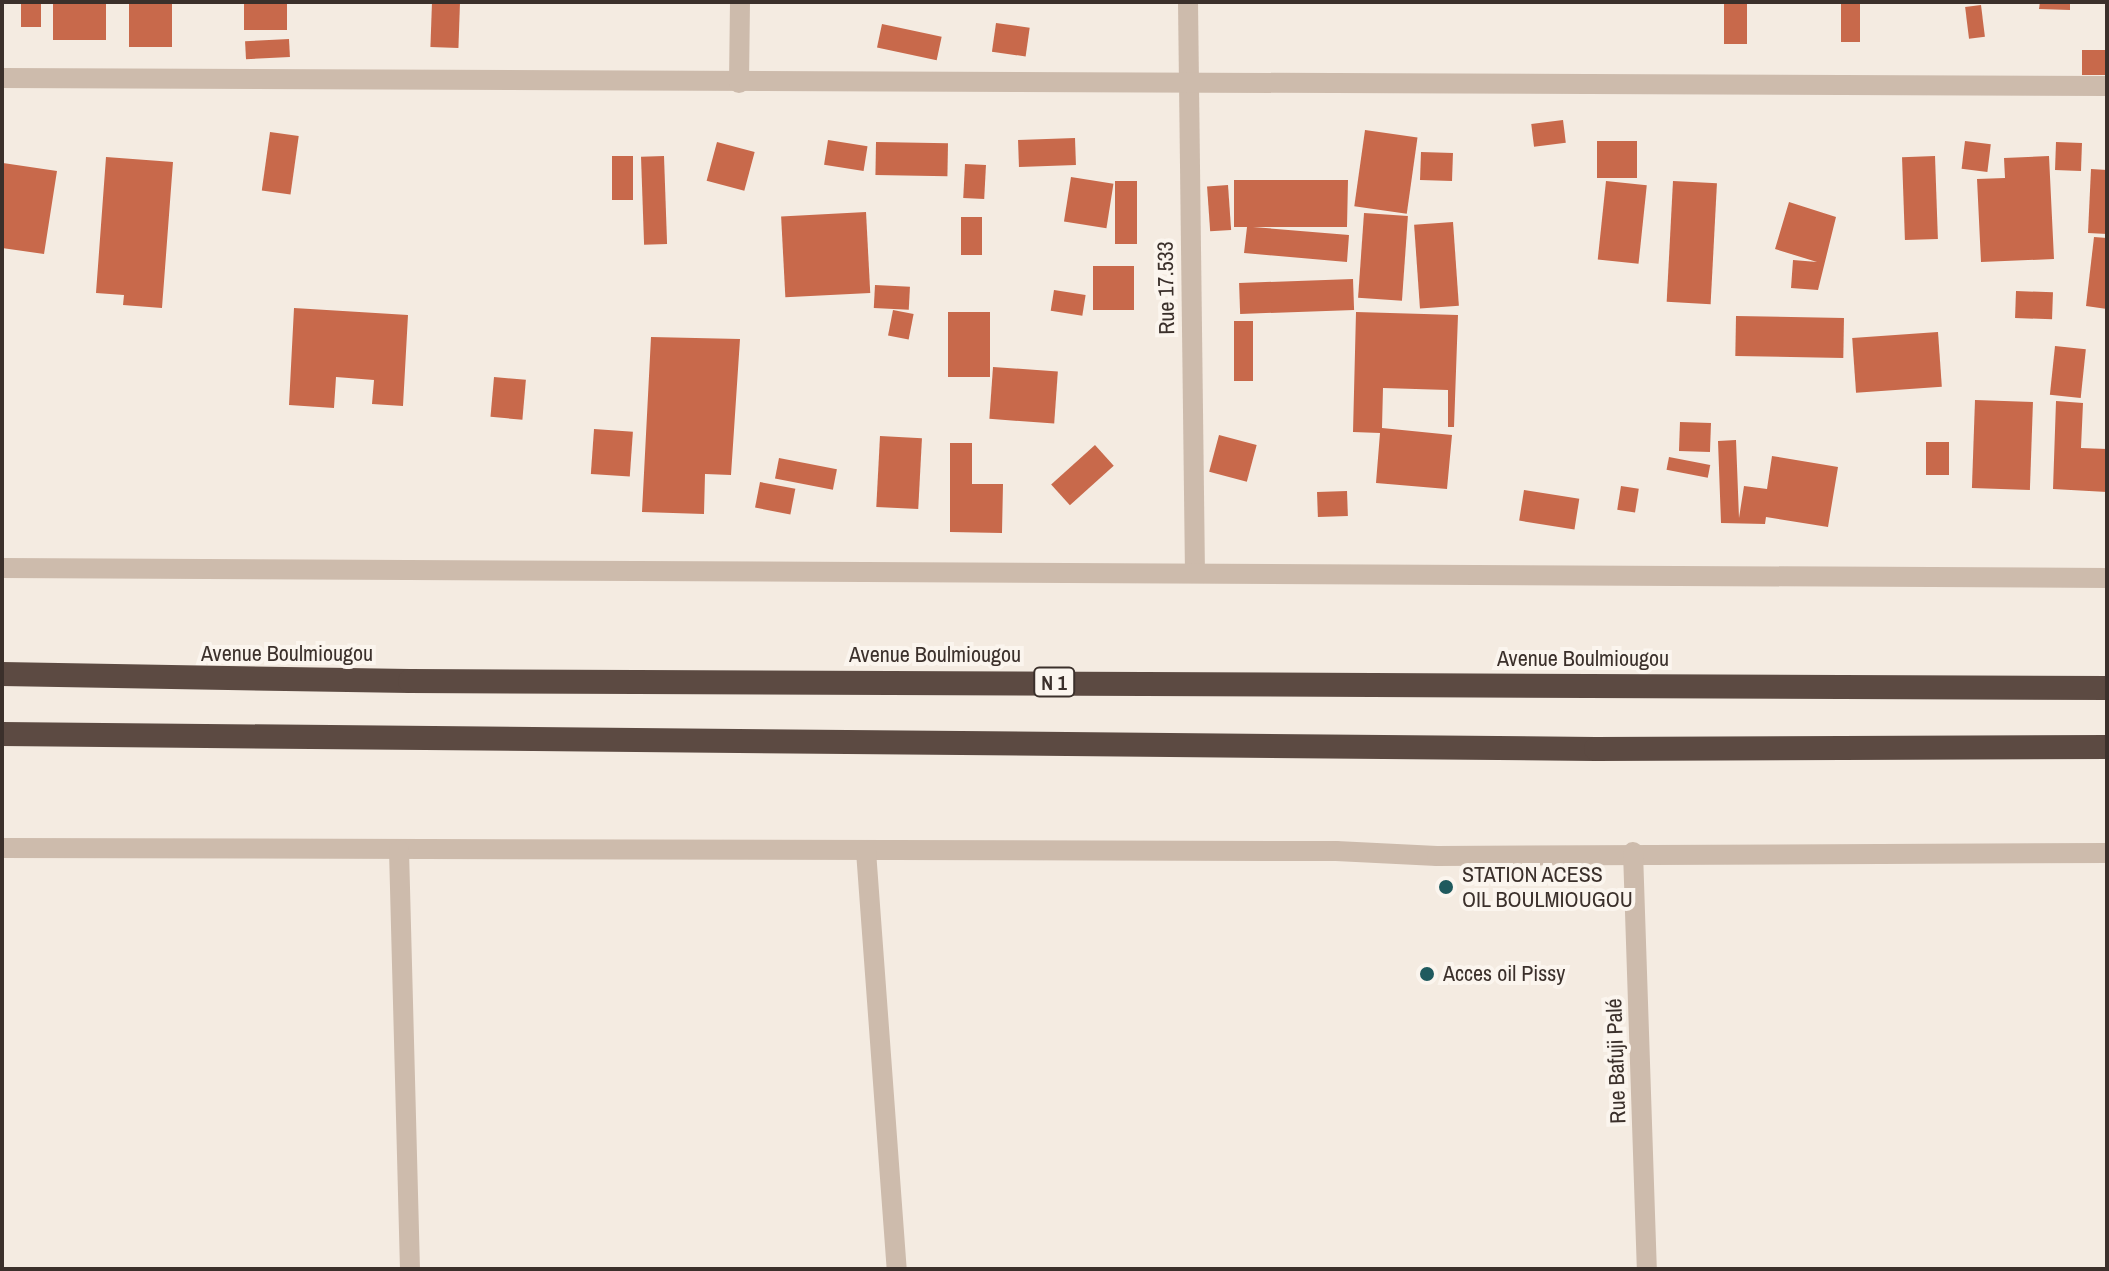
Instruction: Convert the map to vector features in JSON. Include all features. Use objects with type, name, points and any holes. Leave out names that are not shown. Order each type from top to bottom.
[{"type":"highway","name":"Avenue Boulmiougou","points":[[2,674],[410,681],[2107,688]]},
{"type":"highway","points":[[2,734],[1596,749],[2107,747]]},
{"type":"street","points":[[739,83],[740,2]]},
{"type":"street","name":"Rue 17.533","points":[[1188,2],[1186,84],[1195,573]]},
{"type":"street","points":[[2,78],[2107,86]]},
{"type":"street","points":[[2,568],[2107,578]]},
{"type":"street","points":[[2,848],[1437,856],[1633,852],[2107,853]]},
{"type":"street","points":[[399,850],[410,1269]]},
{"type":"street","points":[[866,851],[897,1269]]},
{"type":"street","name":"Rue Bafuji Palé","points":[[1633,852],[1647,1269]]},
{"type":"building","points":[[21,2],[41,2],[41,27],[21,27]]},
{"type":"building","points":[[53,2],[106,2],[106,40],[53,40]]},
{"type":"building","points":[[129,2],[172,2],[172,47],[129,47]]},
{"type":"building","points":[[244,2],[287,2],[287,30],[244,30]]},
{"type":"building","points":[[432,2],[460,3],[458,48],[430,47]]},
{"type":"building","points":[[1724,2],[1747,2],[1747,44],[1724,44]]},
{"type":"building","points":[[1841,2],[1860,2],[1860,42],[1841,42]]},
{"type":"building","points":[[2040,2],[2070,2],[2070,10],[2039,9]]},
{"type":"building","points":[[1981,5],[1985,37],[1969,39],[1965,7]]},
{"type":"building","points":[[996,23],[1030,28],[1026,56],[992,52]]},
{"type":"building","points":[[882,24],[942,37],[937,60],[877,47]]},
{"type":"building","points":[[289,39],[290,57],[246,59],[245,41]]},
{"type":"building","points":[[2082,50],[2107,50],[2107,75],[2082,75]]},
{"type":"building","points":[[1563,120],[1566,143],[1534,147],[1531,124]]},
{"type":"building","points":[[1365,130],[1417,137],[1407,214],[1354,206]]},
{"type":"building","points":[[270,132],[299,136],[291,194],[262,190]]},
{"type":"building","points":[[1075,138],[1076,165],[1019,167],[1018,140]]},
{"type":"building","points":[[828,140],[868,146],[864,171],[824,165]]},
{"type":"building","points":[[1597,141],[1637,141],[1637,178],[1597,178]]},
{"type":"building","points":[[1965,141],[1991,144],[1987,172],[1962,169]]},
{"type":"building","points":[[717,142],[755,152],[744,191],[707,181]]},
{"type":"building","points":[[876,142],[948,143],[947,176],[875,175]]},
{"type":"building","points":[[2056,142],[2082,143],[2081,171],[2055,170]]},
{"type":"building","points":[[1421,152],[1453,153],[1452,181],[1420,180]]},
{"type":"building","points":[[612,156],[633,156],[633,200],[612,200]]},
{"type":"building","points":[[664,156],[667,244],[644,245],[641,157]]},
{"type":"building","points":[[1935,156],[1938,239],[1905,240],[1902,157]]},
{"type":"building","points":[[2049,156],[2054,259],[1981,262],[1977,179],[2005,178],[2004,158]]},
{"type":"building","points":[[106,157],[173,162],[162,308],[123,305],[124,295],[96,293]]},
{"type":"building","points":[[3,163],[57,171],[44,254],[2,248]]},
{"type":"building","points":[[965,164],[986,165],[984,199],[963,198]]},
{"type":"building","points":[[2091,169],[2107,170],[2107,234],[2088,233]]},
{"type":"building","points":[[1071,177],[1113,184],[1106,228],[1064,221]]},
{"type":"building","points":[[1234,180],[1348,180],[1347,227],[1253,227],[1349,235],[1347,262],[1244,253],[1247,227],[1234,227]]},
{"type":"building","points":[[1115,181],[1137,181],[1137,244],[1115,244]]},
{"type":"building","points":[[1606,181],[1647,185],[1639,264],[1598,260]]},
{"type":"building","points":[[1673,181],[1717,183],[1711,304],[1667,302]]},
{"type":"building","points":[[1228,185],[1231,230],[1210,231],[1207,186]]},
{"type":"building","points":[[1789,202],[1836,217],[1818,290],[1791,288],[1793,260],[1817,262],[1775,249]]},
{"type":"building","points":[[866,212],[870,293],[785,297],[781,216]]},
{"type":"building","points":[[1364,213],[1408,216],[1402,301],[1358,298]]},
{"type":"building","points":[[961,217],[982,217],[982,255],[961,255]]},
{"type":"building","points":[[1453,222],[1459,306],[1420,309],[1414,225]]},
{"type":"building","points":[[2094,237],[2107,238],[2107,309],[2086,306]]},
{"type":"building","points":[[1093,266],[1134,266],[1134,310],[1093,310]]},
{"type":"building","points":[[1353,279],[1354,310],[1240,314],[1239,283]]},
{"type":"building","points":[[875,285],[910,287],[909,310],[874,308]]},
{"type":"building","points":[[1054,290],[1086,295],[1082,316],[1051,311]]},
{"type":"building","points":[[2016,291],[2053,292],[2052,319],[2015,318]]},
{"type":"building","points":[[294,308],[408,315],[403,406],[372,404],[374,380],[336,377],[334,408],[289,405]]},
{"type":"building","points":[[893,310],[914,314],[909,340],[888,336]]},
{"type":"building","points":[[948,312],[990,312],[990,377],[948,377]]},
{"type":"building","points":[[1356,312],[1458,315],[1454,427],[1448,427],[1448,390],[1383,388],[1382,428],[1452,435],[1447,489],[1376,483],[1380,433],[1353,432]]},
{"type":"building","points":[[1736,316],[1844,318],[1843,358],[1735,356]]},
{"type":"building","points":[[1234,321],[1253,321],[1253,381],[1234,381]]},
{"type":"building","points":[[1938,332],[1942,387],[1856,393],[1852,338]]},
{"type":"building","points":[[651,337],[740,339],[731,475],[705,474],[704,514],[642,512]]},
{"type":"building","points":[[2055,346],[2086,349],[2081,398],[2050,395]]},
{"type":"building","points":[[993,367],[1058,372],[1054,423],[989,419]]},
{"type":"building","points":[[494,377],[526,380],[522,420],[491,417]]},
{"type":"building","points":[[1975,400],[2033,402],[2030,490],[1972,488]]},
{"type":"building","points":[[2056,401],[2083,403],[2081,448],[2107,449],[2107,492],[2053,489]]},
{"type":"building","points":[[1680,422],[1711,423],[1710,452],[1679,451]]},
{"type":"building","points":[[594,429],[633,432],[630,477],[591,474]]},
{"type":"building","points":[[1219,435],[1257,445],[1247,482],[1209,472]]},
{"type":"building","points":[[880,436],[922,438],[918,509],[876,507]]},
{"type":"building","points":[[1736,440],[1739,518],[1744,486],[1767,489],[1772,456],[1838,467],[1828,527],[1766,517],[1765,524],[1721,523],[1718,441]]},
{"type":"building","points":[[1926,442],[1949,442],[1949,475],[1926,475]]},
{"type":"building","points":[[950,443],[972,443],[972,484],[1003,484],[1002,533],[950,532]]},
{"type":"building","points":[[1095,445],[1114,466],[1070,505],[1051,484]]},
{"type":"building","points":[[1669,457],[1710,465],[1708,478],[1667,470]]},
{"type":"building","points":[[779,458],[837,469],[833,490],[775,479]]},
{"type":"building","points":[[760,482],[795,489],[790,514],[755,508]]},
{"type":"building","points":[[1621,486],[1639,489],[1635,513],[1617,510]]},
{"type":"building","points":[[1524,490],[1579,499],[1574,529],[1519,521]]},
{"type":"building","points":[[1347,491],[1348,516],[1318,517],[1317,492]]},
{"type":"place","name":"STATION ACESS OIL BOULMIOUGOU","points":[[1446,887]]},
{"type":"place","name":"Acces oil Pissy","points":[[1427,974]]}]
